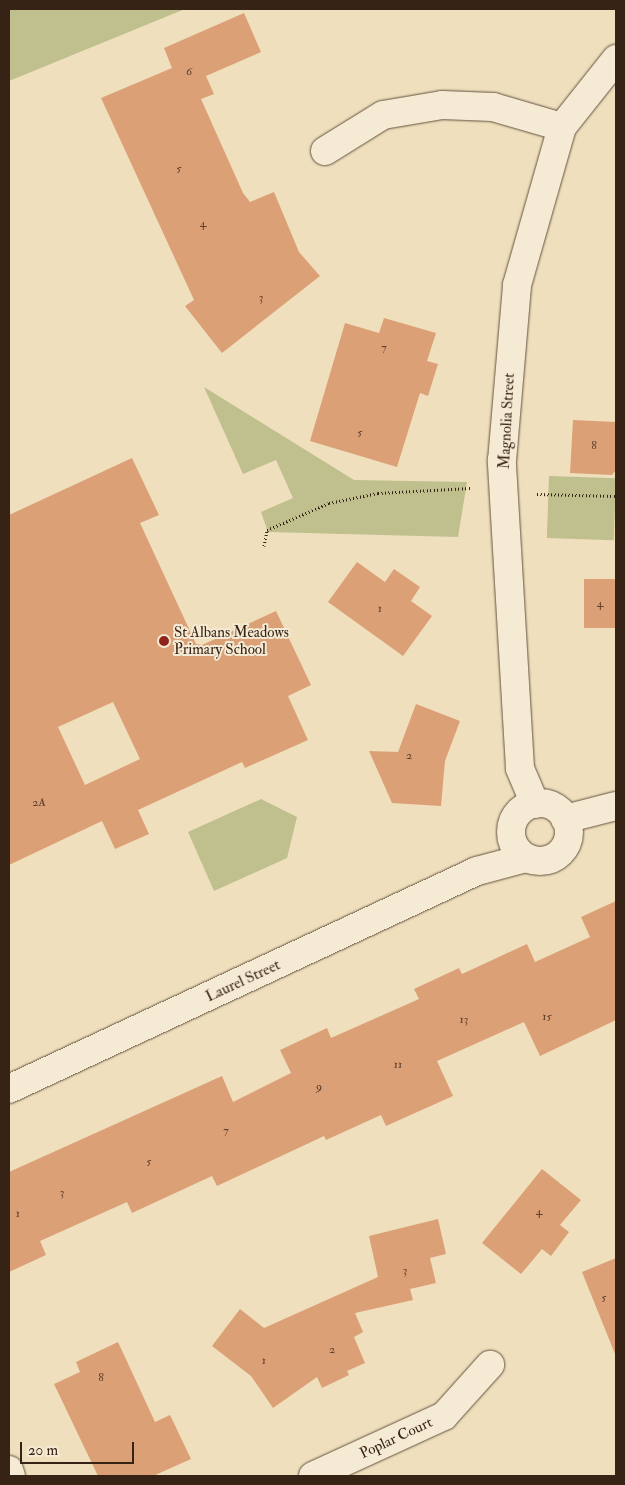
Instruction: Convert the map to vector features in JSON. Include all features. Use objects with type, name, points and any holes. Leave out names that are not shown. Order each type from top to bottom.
[{"type":"street","name":"Magnolia Street","points":[[535,804],[520,768],[502,461],[517,285],[562,127],[616,59]]},
{"type":"street","points":[[324,151],[383,115],[442,105],[493,107],[562,127]]},
{"type":"street","points":[[535,804],[553,806],[566,818],[569,837],[560,853],[544,861],[526,858],[514,846],[511,830],[516,816],[535,804]]},
{"type":"street","points":[[566,818],[616,806]]},
{"type":"street","name":"Laurel Street","points":[[476,871],[511,830]]},
{"type":"street","name":"Laurel Street","points":[[9,1089],[476,871],[526,858]]},
{"type":"street","name":"Poplar Court","points":[[313,1476],[444,1416],[490,1365]]},
{"type":"street","points":[[9,1470],[12,1476]]},
{"type":"path","points":[[264,546],[267,530],[329,503],[378,492],[456,486],[504,494],[616,496]]},
{"type":"green space","points":[[9,9],[185,9],[9,81]]},
{"type":"green space","points":[[204,387],[354,480],[467,482],[458,537],[268,532],[261,512],[293,498],[276,460],[243,474]]},
{"type":"green space","points":[[549,476],[616,478],[614,540],[547,538]]},
{"type":"green space","points":[[261,799],[297,817],[287,858],[214,891],[188,832]]},
{"type":"building","points":[[244,13],[261,52],[206,76],[214,94],[201,99],[243,193],[250,202],[274,192],[299,252],[320,276],[222,353],[185,306],[194,300],[101,98],[172,68],[164,48]]},
{"type":"building","points":[[384,318],[436,333],[427,361],[438,364],[428,396],[420,393],[397,467],[310,441],[345,323],[379,333]]},
{"type":"building","points":[[573,420],[616,422],[616,470],[612,475],[570,473]]},
{"type":"building","points":[[132,458],[159,515],[140,523],[196,644],[202,645],[276,611],[311,685],[288,696],[308,740],[245,768],[242,762],[138,810],[149,834],[115,849],[102,821],[9,865],[9,515]],"holes":[[[113,702],[140,759],[85,785],[58,727]]]},
{"type":"building","points":[[357,562],[385,582],[394,569],[420,587],[411,601],[432,616],[403,656],[328,602]]},
{"type":"building","points":[[584,579],[616,579],[616,628],[584,628]]},
{"type":"building","points":[[416,704],[460,721],[445,761],[441,806],[392,803],[369,751],[398,752]]},
{"type":"building","points":[[616,901],[616,1020],[540,1056],[524,1022],[437,1061],[453,1096],[386,1126],[381,1115],[326,1140],[324,1136],[217,1186],[212,1176],[132,1213],[127,1202],[40,1241],[46,1255],[9,1272],[9,1172],[222,1076],[233,1102],[291,1073],[280,1050],[327,1028],[331,1038],[419,999],[414,989],[459,968],[462,974],[527,944],[535,962],[590,937],[581,917]]},
{"type":"building","points":[[542,1169],[581,1200],[560,1225],[569,1232],[551,1256],[542,1249],[521,1274],[482,1243]]},
{"type":"building","points":[[438,1219],[446,1254],[430,1258],[436,1283],[410,1289],[413,1300],[355,1313],[363,1332],[354,1337],[365,1363],[347,1371],[349,1375],[322,1388],[317,1377],[273,1408],[251,1376],[212,1346],[240,1309],[264,1328],[378,1277],[369,1236]]},
{"type":"building","points":[[616,1258],[616,1353],[615,1354],[582,1272]]},
{"type":"building","points":[[118,1342],[155,1422],[170,1415],[191,1459],[153,1476],[98,1476],[54,1384],[80,1372],[76,1362]]},
{"type":"place","name":"St Albans Meadows Primary School","points":[[164,641]]}]
